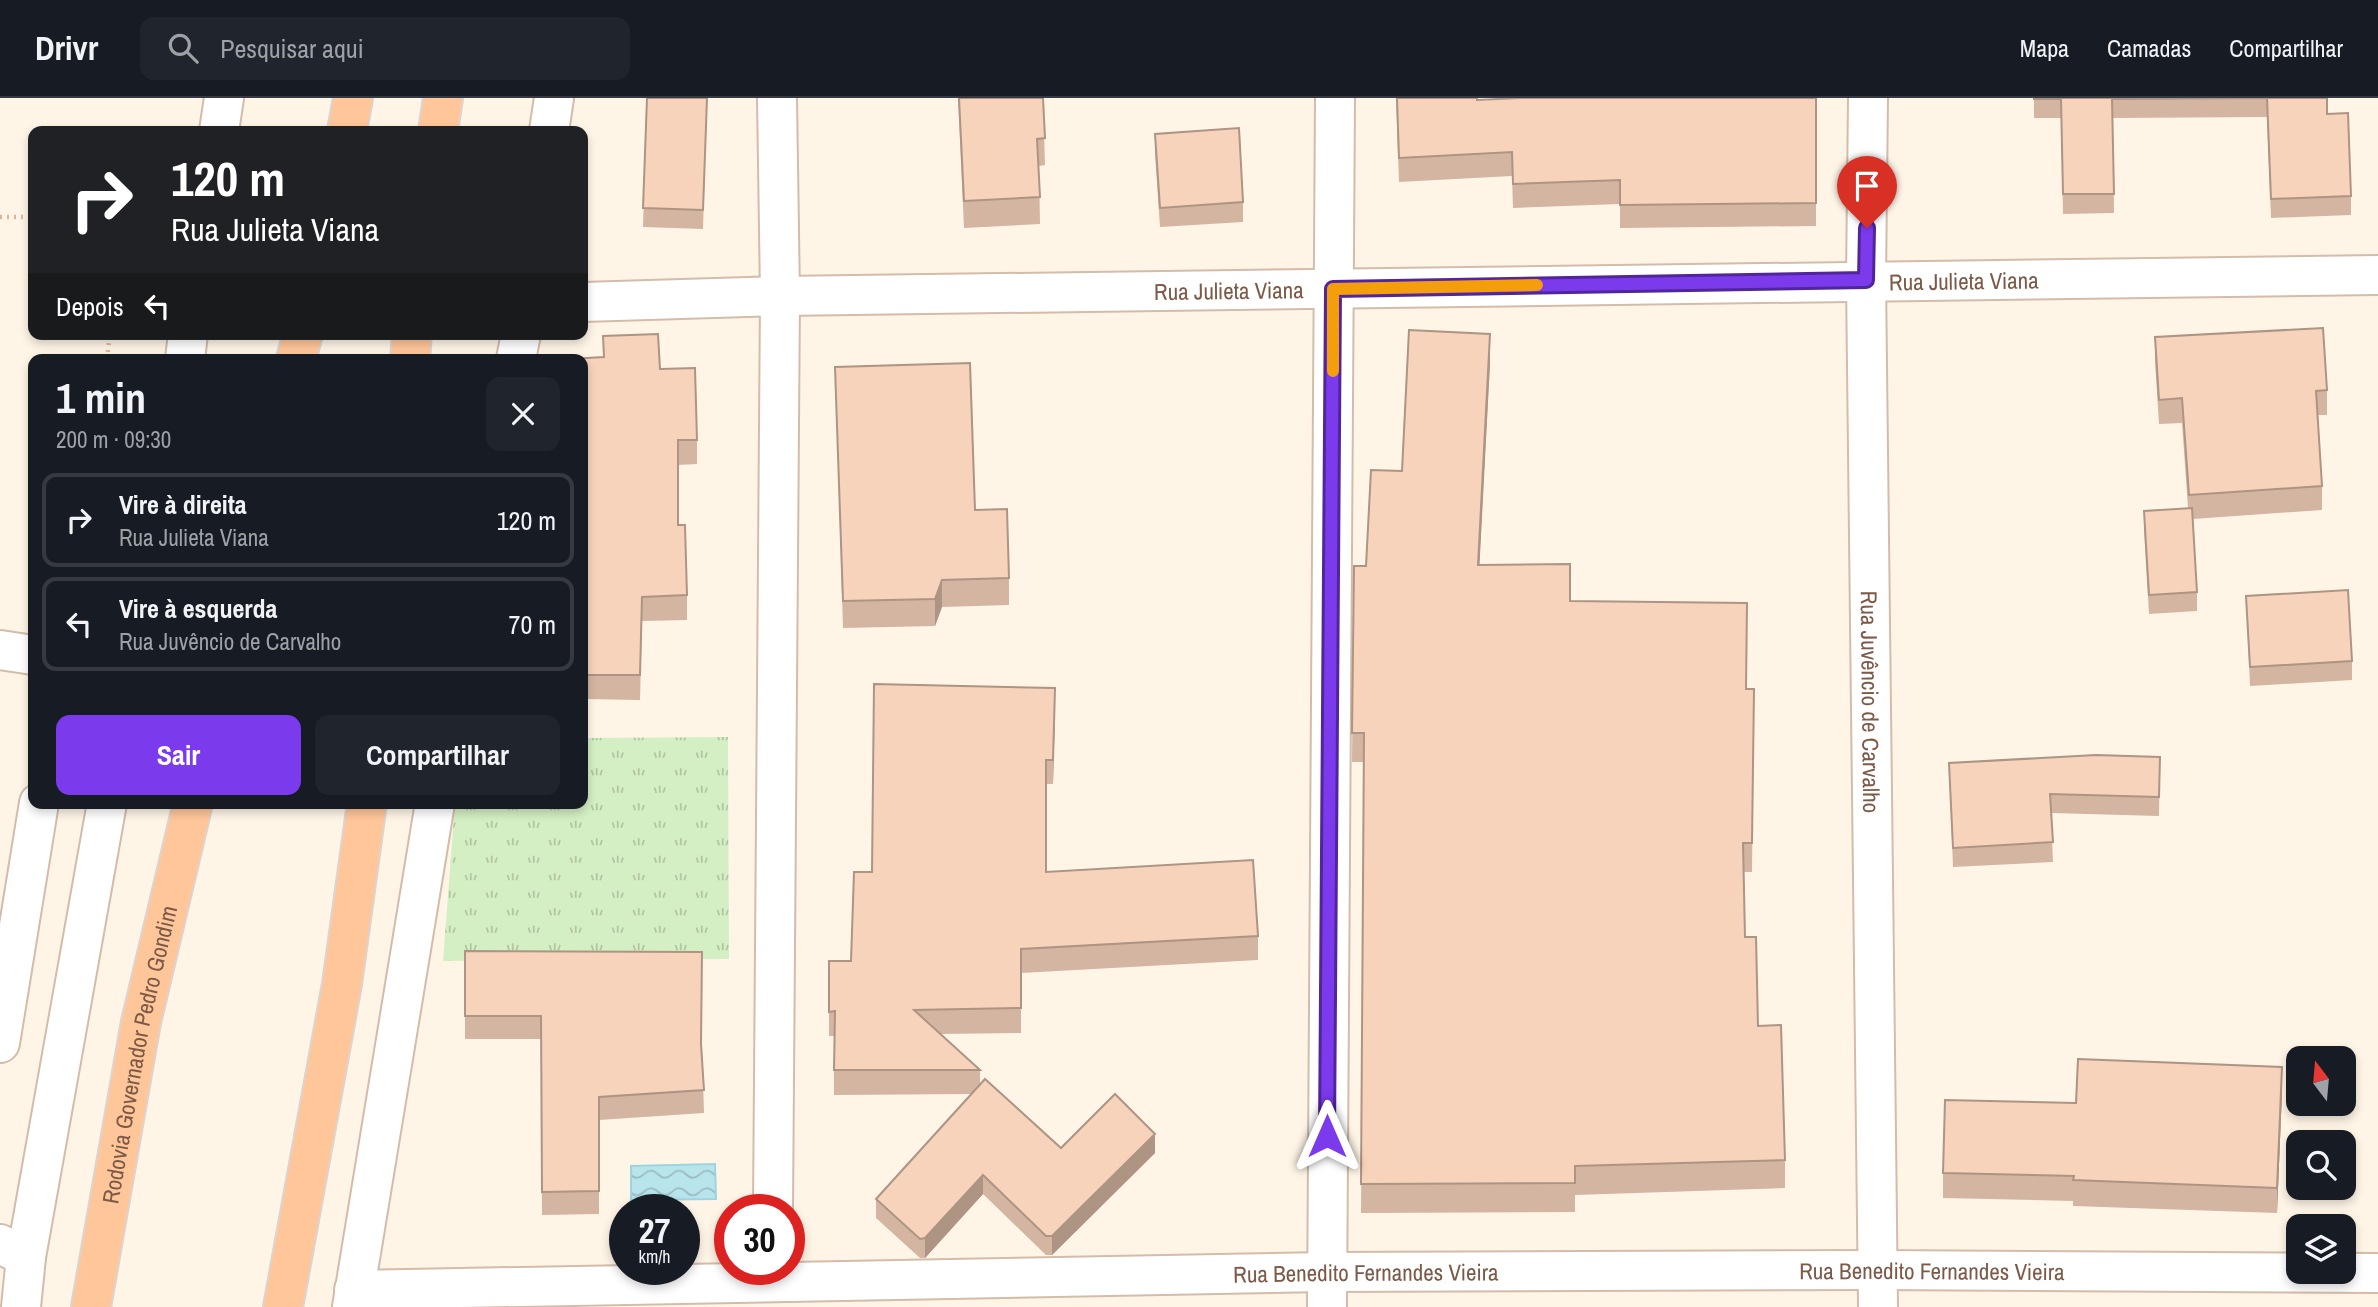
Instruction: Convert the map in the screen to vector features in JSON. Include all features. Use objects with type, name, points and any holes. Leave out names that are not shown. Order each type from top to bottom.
[{"type":"highway","points":[[348,126],[353,98]]},
{"type":"highway","points":[[439,126],[443,98]]},
{"type":"highway","name":"Rodovia Governador Pedro Gondim","points":[[91,1307],[141,1022],[192,809]]},
{"type":"highway","points":[[283,1307],[342,984],[366,809]]},
{"type":"street","points":[[220,126],[224,98]]},
{"type":"street","points":[[550,126],[554,98]]},
{"type":"street","points":[[773,1194],[780,296],[777,98]]},
{"type":"street","points":[[1327,1290],[1335,98]]},
{"type":"street","name":"Rua Juvêncio de Carvalho","points":[[1868,98],[1866,280],[1878,1307]]},
{"type":"street","name":"Rua Julieta Viana","points":[[588,302],[780,296],[2378,275]]},
{"type":"street","points":[[0,650],[28,654]]},
{"type":"street","points":[[0,1043],[37,809]]},
{"type":"street","points":[[20,1307],[13,1250],[106,809]]},
{"type":"street","points":[[353,1299],[434,809]]},
{"type":"street","name":"Rua Benedito Fernandes Vieira","points":[[353,1299],[772,1286],[1327,1290],[1878,1270],[2378,1273]]},
{"type":"path","points":[[0,217],[28,217]]},
{"type":"green space","points":[[728,737],[729,959],[443,961],[455,809],[588,809],[588,738]]},
{"type":"water","points":[[715,1164],[716,1194],[714,1199],[700,1199],[700,1194],[631,1194],[631,1166]]},
{"type":"building","points":[[647,98],[707,98],[703,210],[643,208]]},
{"type":"building","points":[[959,98],[1043,98],[1045,138],[1037,139],[1040,197],[964,201]]},
{"type":"building","points":[[1397,98],[1816,98],[1816,203],[1620,205],[1620,180],[1513,184],[1512,152],[1399,158]]},
{"type":"building","points":[[2034,98],[2267,98],[2112,99],[2114,194],[2063,194],[2061,99]]},
{"type":"building","points":[[2267,98],[2327,98],[2327,114],[2348,113],[2351,196],[2271,199]]},
{"type":"building","points":[[1239,128],[1243,202],[1160,208],[1155,134]]},
{"type":"building","points":[[2323,328],[2327,390],[2316,391],[2322,486],[2189,495],[2182,398],[2159,400],[2155,337]]},
{"type":"building","points":[[1409,330],[1490,334],[1478,565],[1570,564],[1570,601],[1747,603],[1746,689],[1754,689],[1752,843],[1743,843],[1745,937],[1756,937],[1758,1026],[1781,1025],[1785,1160],[1575,1166],[1575,1183],[1361,1184],[1364,733],[1352,733],[1354,566],[1366,566],[1371,470],[1402,471]]},
{"type":"building","points":[[658,334],[660,369],[695,368],[697,440],[678,440],[678,525],[685,525],[687,595],[642,597],[640,675],[588,675],[588,358],[604,357],[603,336]]},
{"type":"building","points":[[970,363],[975,510],[1007,509],[1009,578],[942,580],[935,599],[843,601],[835,367]]},
{"type":"building","points":[[2192,508],[2197,592],[2149,595],[2144,511]]},
{"type":"building","points":[[2348,590],[2352,661],[2250,667],[2246,596]]},
{"type":"building","points":[[874,684],[1055,688],[1053,760],[1046,760],[1046,872],[1253,860],[1258,936],[1021,949],[1021,1008],[914,1010],[980,1070],[834,1070],[835,1011],[829,1012],[829,961],[851,961],[854,872],[872,872]]},
{"type":"building","points":[[2096,755],[2160,757],[2159,797],[2050,794],[2053,842],[1953,848],[1949,763]]},
{"type":"building","points":[[465,951],[702,952],[701,1044],[704,1090],[599,1097],[599,1191],[542,1192],[541,1016],[465,1016]]},
{"type":"building","points":[[2078,1059],[2282,1067],[2277,1188],[2073,1180],[2074,1176],[1943,1173],[1945,1100],[2076,1103]]},
{"type":"building","points":[[985,1079],[1061,1148],[1115,1094],[1155,1134],[1052,1236],[1046,1236],[983,1175],[925,1238],[920,1239],[876,1199]]},
{"type":"slow traffic","points":[[1333,371],[1333,289],[1537,285]]},
{"type":"route","points":[[1327,1136],[1333,289],[1866,280],[1867,228]]}]
